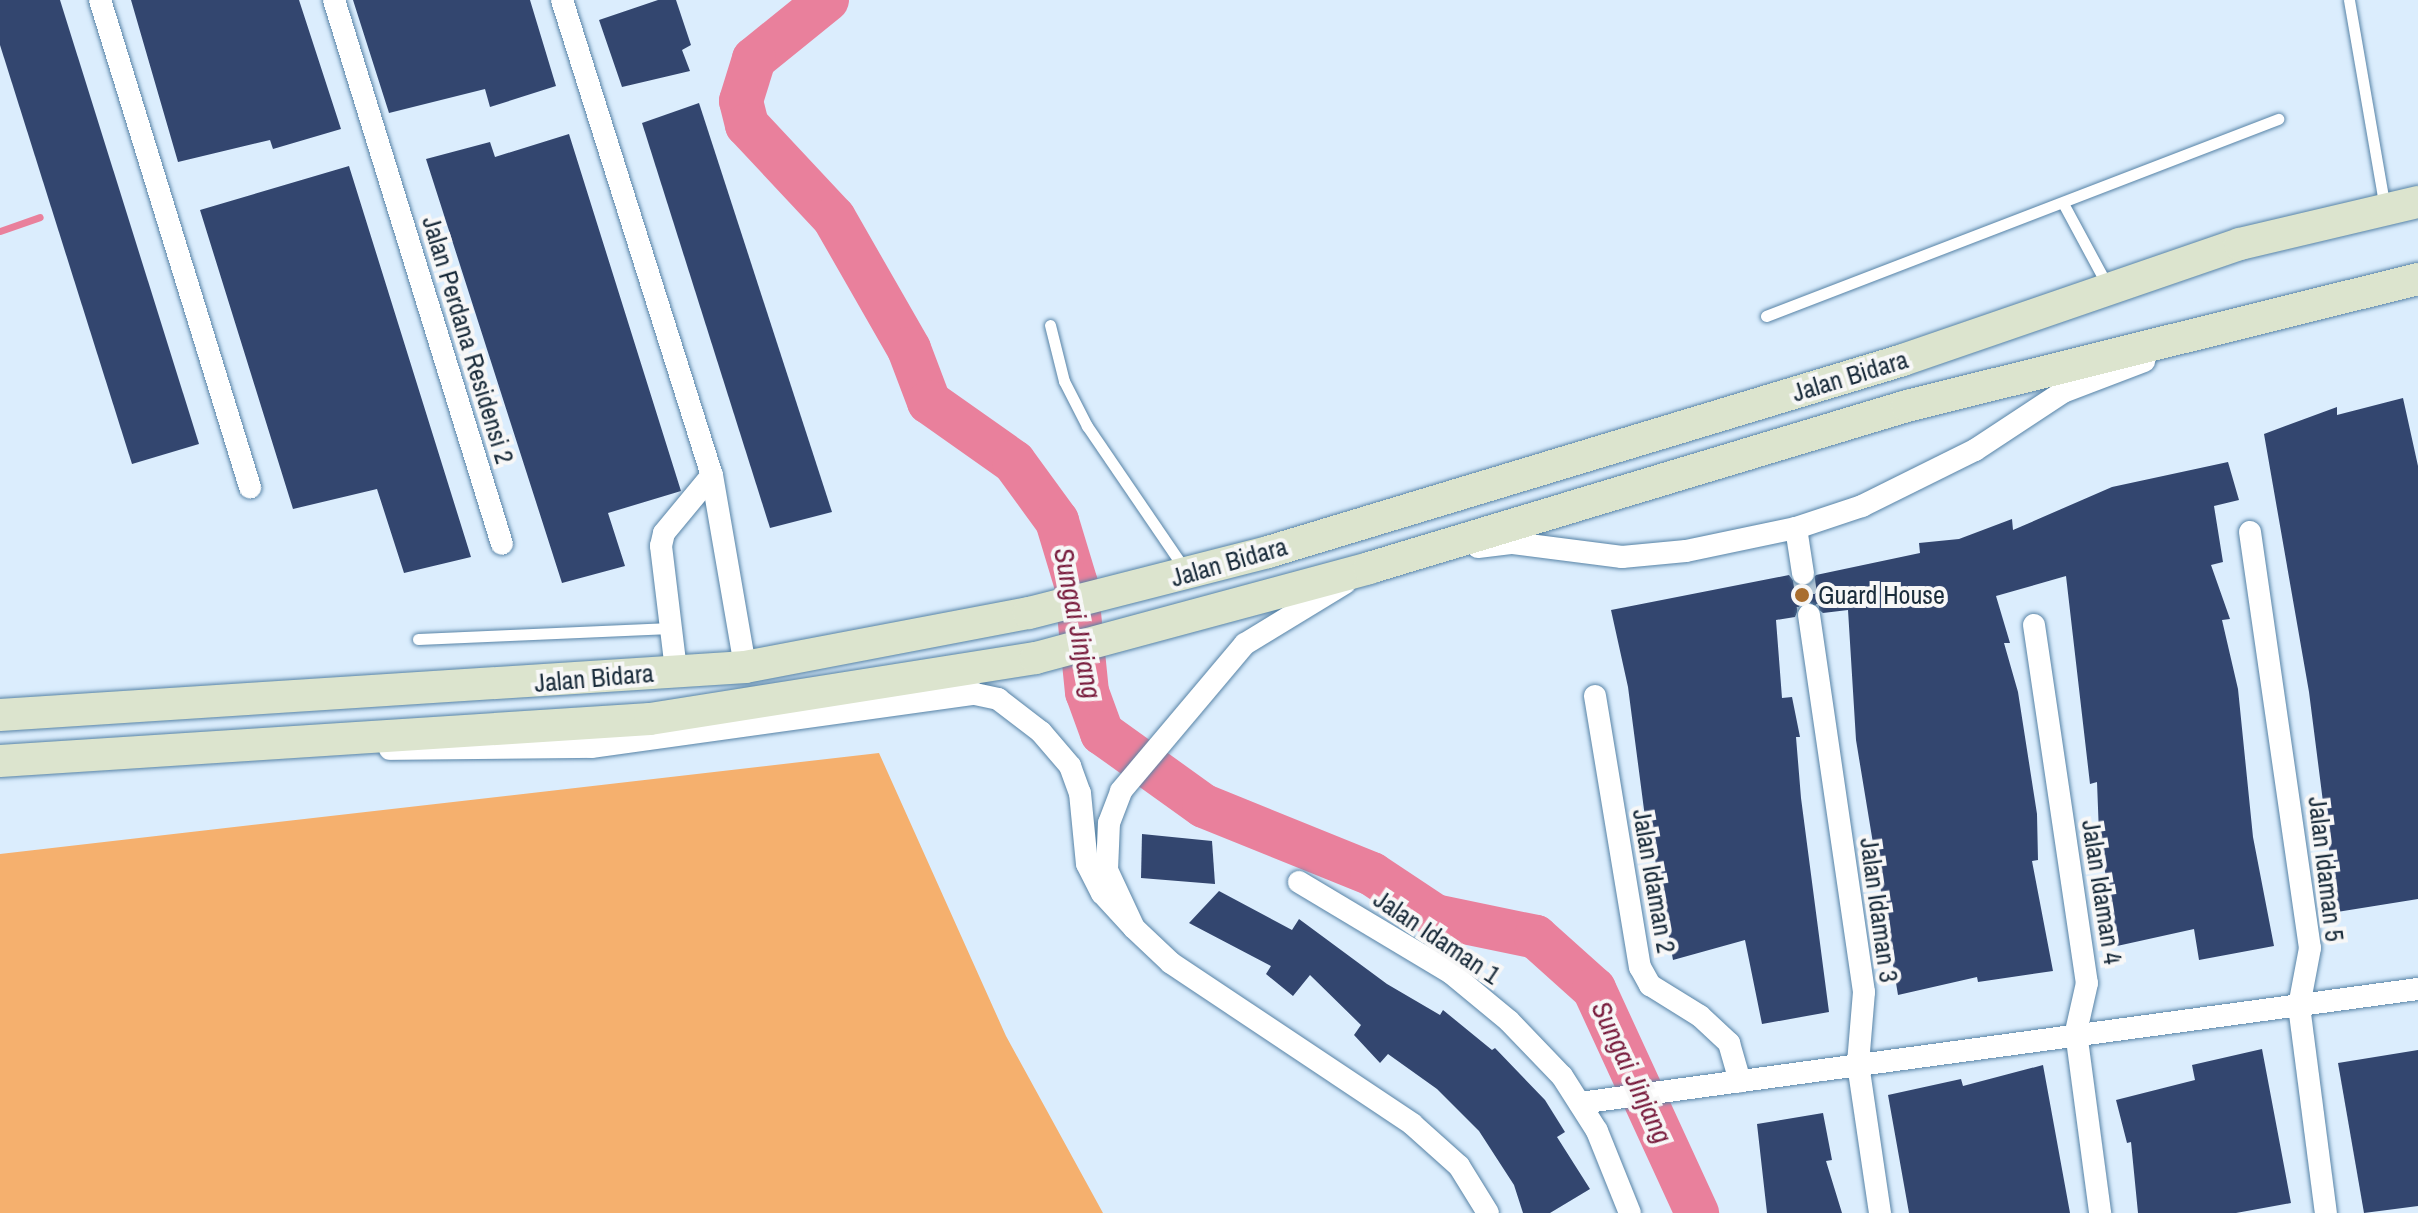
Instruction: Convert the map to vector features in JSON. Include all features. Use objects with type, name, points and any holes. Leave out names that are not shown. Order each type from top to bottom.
[{"type":"main road","name":"Jalan Bidara","points":[[0,715],[376,694],[745,667],[1029,613],[1188,575],[1903,360],[2107,286],[2240,244],[2418,202]]},
{"type":"main road","name":"Jalan Bidara","points":[[0,761],[301,744],[650,719],[1036,658],[1127,636],[1369,568],[1907,406],[2418,279]]},
{"type":"main road","points":[[676,670],[678,687],[688,696],[705,698],[780,685],[979,669]]},
{"type":"street","points":[[100,0],[250,487]]},
{"type":"street","name":"Jalan Perdana Residensi 2","points":[[334,0],[502,544]]},
{"type":"street","points":[[562,0],[598,122],[712,475],[745,667]]},
{"type":"street","points":[[1134,928],[1107,870],[1109,823],[1121,791],[1245,644],[1369,568],[1513,543],[1622,557],[1647,555],[1796,528],[1862,506],[1975,450],[2063,392],[2098,376],[2333,300]]},
{"type":"street","points":[[676,670],[664,533],[712,475]]},
{"type":"street","points":[[1796,528],[1803,573]]},
{"type":"street","name":"Jalan Idaman 5","points":[[2250,532],[2310,948],[2299,1006],[2326,1213]]},
{"type":"street","name":"Jalan Idaman 3","points":[[1809,615],[1864,992],[1858,1064],[1880,1213]]},
{"type":"street","name":"Jalan Idaman 4","points":[[2034,625],[2087,983],[2076,1032],[2100,1213]]},
{"type":"street","points":[[301,744],[503,752],[591,747],[975,694],[998,699],[1017,712],[1070,766],[1080,793],[1087,864],[1102,893],[1134,928],[1171,963],[1412,1124],[1459,1166],[1488,1213]]},
{"type":"street","name":"Jalan Idaman 2","points":[[1595,696],[1640,967],[1650,985],[1700,1016],[1729,1043],[1740,1081]]},
{"type":"street","name":"Jalan Idaman 1","points":[[1299,882],[1451,973],[1509,1021],[1562,1076],[1580,1103],[1608,1156],[1630,1213]]},
{"type":"street","points":[[1580,1103],[1604,1102],[2076,1032],[2418,989]]},
{"type":"lane","points":[[2349,0],[2385,209]]},
{"type":"lane","points":[[1766,316],[2064,205],[2278,119]]},
{"type":"lane","points":[[2064,205],[2107,286]]},
{"type":"lane","points":[[1050,325],[1064,381],[1087,426],[1188,575]]},
{"type":"lane","points":[[418,639],[671,628]]},
{"type":"shaded area","points":[[879,753],[1006,1036],[1103,1213],[0,1213],[0,854]]},
{"type":"building","points":[[0,0],[60,0],[199,444],[132,464],[0,45]]},
{"type":"building","points":[[131,0],[299,0],[341,129],[273,149],[270,140],[178,162]]},
{"type":"building","points":[[353,0],[530,0],[556,86],[490,107],[485,89],[389,113]]},
{"type":"building","points":[[658,0],[676,0],[691,45],[682,50],[690,71],[622,87],[599,20]]},
{"type":"building","points":[[699,103],[832,512],[770,528],[642,123]]},
{"type":"building","points":[[569,134],[681,491],[608,513],[625,566],[562,583],[426,159],[490,142],[495,157]]},
{"type":"building","points":[[349,166],[471,557],[404,573],[377,489],[293,509],[200,210]]},
{"type":"building","points":[[2403,398],[2418,466],[2418,899],[2337,912],[2309,692],[2264,434],[2337,407],[2337,415]]},
{"type":"building","points":[[2228,462],[2239,500],[2214,506],[2223,562],[2211,565],[2230,619],[2222,620],[2238,689],[2253,837],[2274,946],[2199,960],[2194,929],[2117,946],[2099,834],[2097,782],[2090,784],[2066,576],[1996,596],[2010,643],[2004,643],[2018,692],[2037,814],[2038,860],[2032,861],[2053,971],[1978,982],[1977,977],[1898,995],[1856,740],[1848,610],[1823,613],[1808,601],[1800,605],[1795,617],[1776,620],[1782,698],[1792,697],[1800,737],[1796,737],[1801,798],[1829,1012],[1762,1024],[1745,940],[1673,960],[1653,848],[1649,848],[1628,687],[1611,610],[1789,575],[1797,586],[1806,587],[1816,575],[1920,553],[1919,543],[1959,539],[2012,519],[2013,530],[2112,487]]},
{"type":"building","points":[[1142,834],[1212,841],[1215,884],[1141,878]]},
{"type":"building","points":[[1219,891],[1292,930],[1299,919],[1387,984],[1440,1015],[1443,1010],[1492,1050],[1495,1048],[1545,1100],[1565,1132],[1557,1137],[1590,1189],[1550,1213],[1523,1213],[1514,1185],[1479,1131],[1437,1089],[1388,1054],[1380,1063],[1354,1035],[1361,1025],[1310,975],[1293,996],[1266,974],[1271,966],[1189,923]]},
{"type":"building","points":[[2262,1049],[2291,1203],[2236,1213],[2138,1213],[2131,1142],[2127,1143],[2116,1100],[2195,1080],[2192,1065]]},
{"type":"building","points":[[2418,1050],[2418,1206],[2364,1213],[2338,1063]]},
{"type":"building","points":[[2043,1065],[2070,1213],[1909,1213],[1888,1095],[1961,1079],[1963,1086]]},
{"type":"building","points":[[1823,1113],[1832,1160],[1826,1161],[1842,1213],[1767,1213],[1757,1124]]},
{"type":"waterway","name":"Sungai Jinjang","points":[[827,0],[754,59],[741,101],[747,125],[834,218],[909,349],[929,402],[1014,462],[1057,521],[1076,584],[1087,692],[1102,733],[1204,806],[1372,874],[1435,916],[1536,937],[1594,989],[1697,1213]]},
{"type":"waterway","points":[[0,231],[40,217]]},
{"type":"tunnel","points":[[1803,573],[1809,615]]},
{"type":"place","name":"Guard House","points":[[1802,595]]}]
